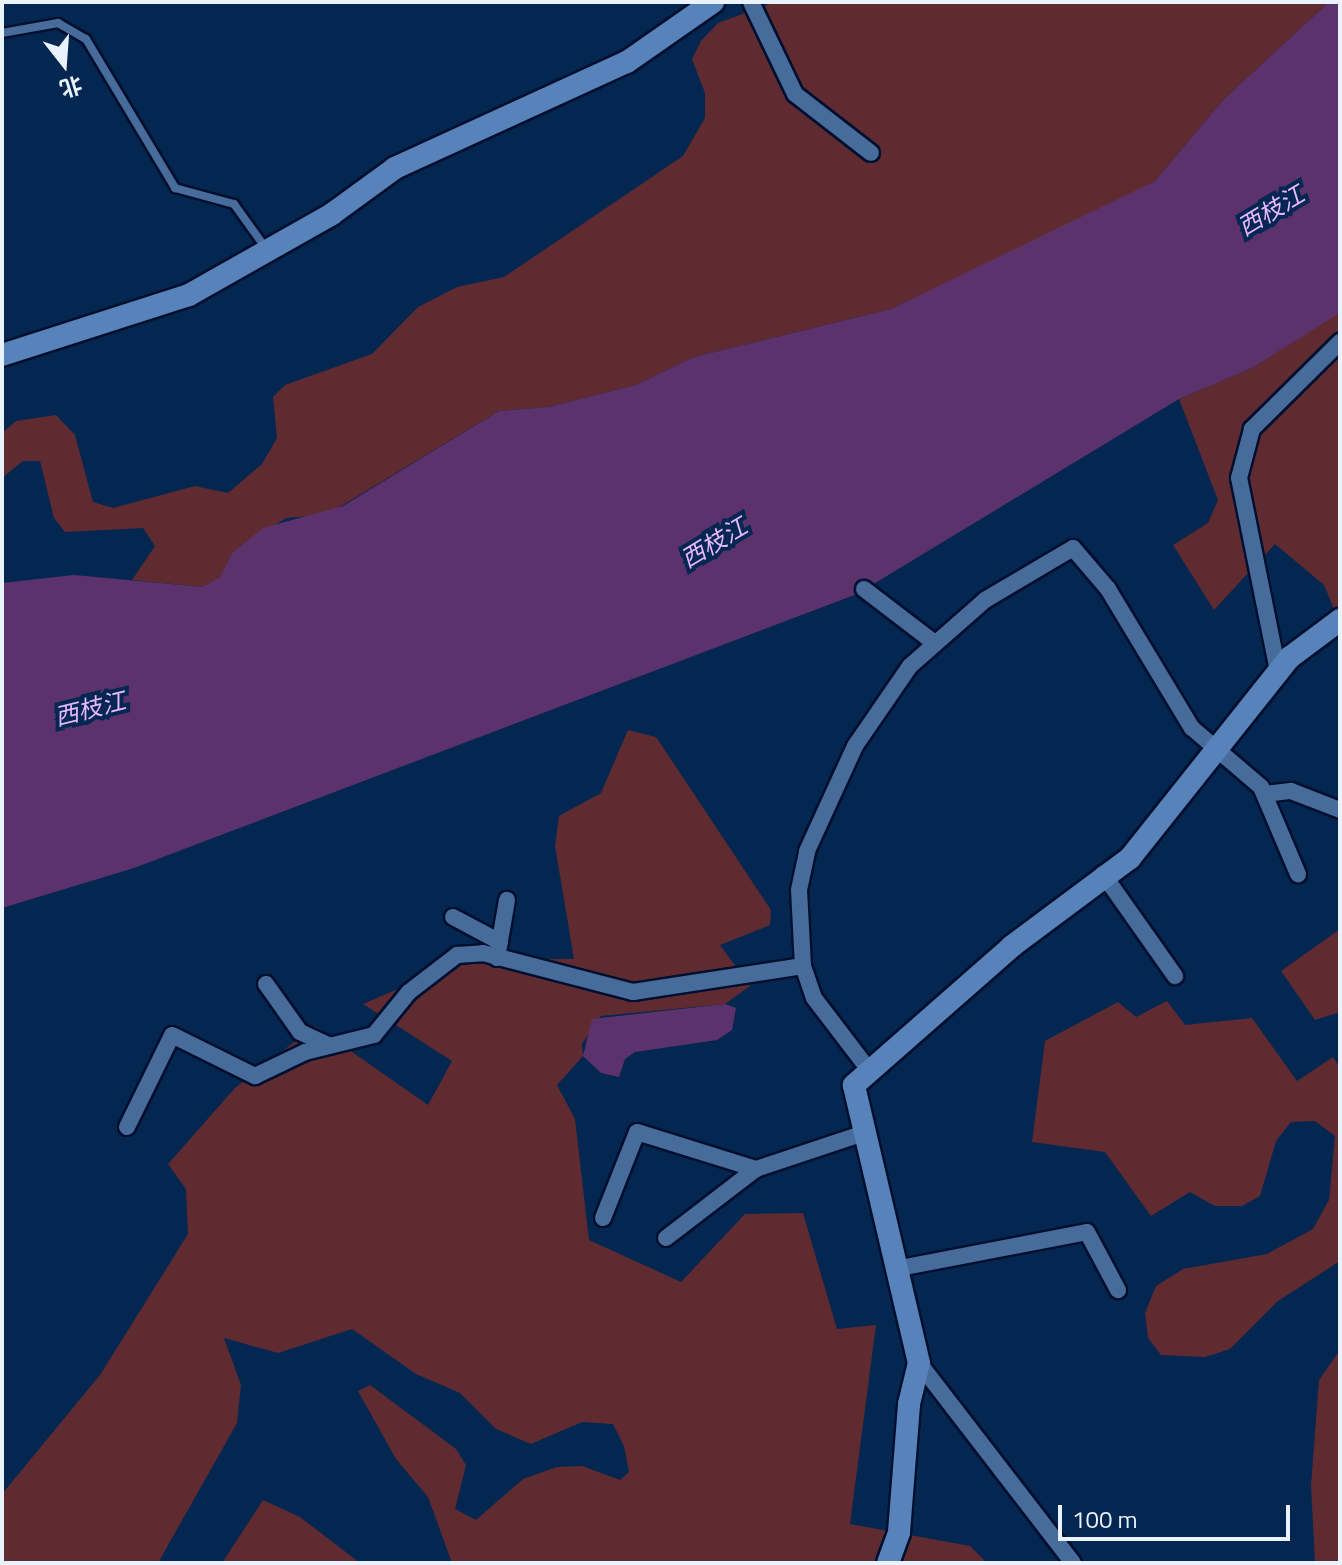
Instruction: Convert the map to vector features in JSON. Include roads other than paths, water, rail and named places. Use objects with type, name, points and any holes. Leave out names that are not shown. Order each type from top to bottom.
[{"type":"street","points":[[2,355],[189,295],[267,250],[395,168],[627,62],[713,2]]},
{"type":"street","points":[[751,2],[795,94],[871,153]]},
{"type":"street","points":[[1278,671],[1239,478],[1252,429],[1340,342]]},
{"type":"street","points":[[869,1070],[814,998],[803,966],[799,890],[807,851],[855,746],[932,641],[1073,548],[1108,589],[1192,728],[1212,747],[1241,764],[1265,794],[1298,874]]},
{"type":"street","points":[[864,589],[932,641]]},
{"type":"street","points":[[888,1563],[899,1532],[909,1404],[919,1363],[900,1268],[854,1085],[1103,874],[1130,858],[1212,747],[1278,671],[1340,620]]},
{"type":"street","points":[[1265,794],[1291,791],[1340,810]]},
{"type":"street","points":[[1103,874],[1175,976]]},
{"type":"street","points":[[498,950],[507,900]]},
{"type":"street","points":[[453,917],[498,950],[633,992],[803,966]]},
{"type":"street","points":[[127,1127],[172,1035],[255,1076],[328,1045],[374,1035],[409,992],[457,955],[498,950]]},
{"type":"street","points":[[266,984],[300,1032],[328,1045]]},
{"type":"street","points":[[603,1218],[637,1132],[756,1169]]},
{"type":"street","points":[[666,1238],[756,1169],[864,1133]]},
{"type":"street","points":[[900,1268],[1087,1232],[1118,1290]]},
{"type":"street","points":[[919,1363],[1073,1563]]},
{"type":"lane","points":[[2,33],[58,23],[86,39],[175,188],[234,204],[267,250]]},
{"type":"water","name":"西枝江","points":[[1329,2],[1340,2],[1338,314],[1252,368],[1179,399],[857,594],[134,868],[2,908],[2,583],[74,575],[203,587],[220,577],[232,553],[263,528],[343,506],[499,411],[549,407],[636,385],[694,357],[891,309],[1155,181],[1224,99]]},
{"type":"water","points":[[725,1004],[736,1008],[732,1030],[717,1040],[635,1052],[625,1059],[619,1077],[601,1073],[583,1056],[592,1019]]}]
